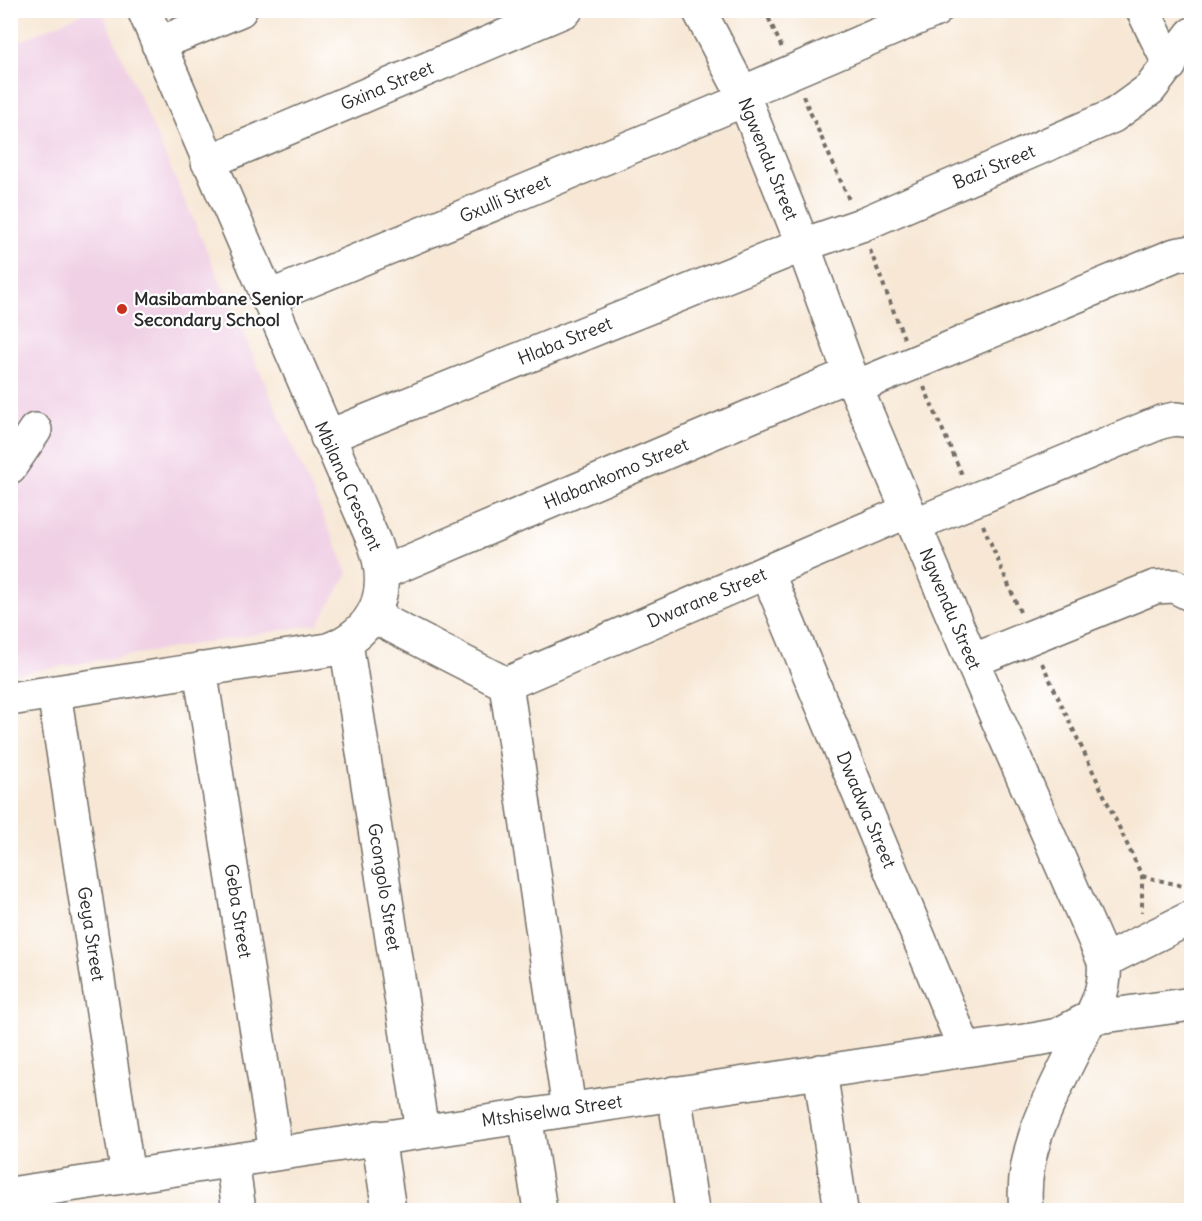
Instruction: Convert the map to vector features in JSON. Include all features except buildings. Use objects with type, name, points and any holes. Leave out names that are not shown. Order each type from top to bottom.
[{"type":"street","name":"Mbilana Crescent","points":[[10,699],[310,654],[346,643],[373,616],[382,586],[382,573],[374,542],[144,10]]},
{"type":"street","points":[[158,44],[240,10]]},
{"type":"street","name":"Gxina Street","points":[[208,162],[566,10]]},
{"type":"street","name":"Ngwendu Street","points":[[699,10],[743,97],[803,245],[853,381],[972,661],[1104,961],[1106,978],[1090,1018],[1048,1104],[1030,1150],[1025,1182],[1026,1210]]},
{"type":"street","name":"Gxulli Street","points":[[267,298],[743,97],[936,10]]},
{"type":"street","name":"Bazi Street","points":[[803,245],[861,225],[1113,116],[1150,89],[1184,50],[1143,10]]},
{"type":"street","name":"Hlaba Street","points":[[327,437],[803,245]]},
{"type":"street","name":"Hlabankomo Street","points":[[382,573],[853,381],[1175,255],[1191,252]]},
{"type":"street","name":"Dwarane Street","points":[[506,684],[767,572],[1161,422],[1175,419],[1191,421]]},
{"type":"street","points":[[10,467],[34,430]]},
{"type":"street","name":"Dwadwa Street","points":[[767,572],[965,1049]]},
{"type":"street","points":[[972,661],[1155,587],[1174,586],[1191,595]]},
{"type":"street","points":[[373,616],[506,684],[569,1109]]},
{"type":"street","name":"Gcongolo Street","points":[[346,643],[422,1131]]},
{"type":"street","name":"Geba Street","points":[[200,669],[276,1153]]},
{"type":"street","name":"Geya Street","points":[[54,692],[128,1176]]},
{"type":"street","points":[[1104,961],[1191,917]]},
{"type":"street","points":[[1090,1018],[1191,1004]]},
{"type":"street","name":"Mtshiselwa Street","points":[[10,1194],[88,1197],[128,1176],[1058,1035],[1090,1018]]},
{"type":"street","points":[[820,1071],[841,1210]]},
{"type":"street","points":[[674,1093],[692,1210]]},
{"type":"street","points":[[525,1115],[540,1210]]},
{"type":"street","points":[[378,1137],[389,1210]]},
{"type":"street","points":[[232,1161],[239,1210]]},
{"type":"path","points":[[1142,876],[1191,888]]},
{"type":"shaded area","name":"Masibambane Senior Secondary School","points":[[87,11],[102,11],[348,573],[318,624],[11,675],[11,45]]},
{"type":"place","name":"Masibambane Senior Secondary School","points":[[122,309]]}]
